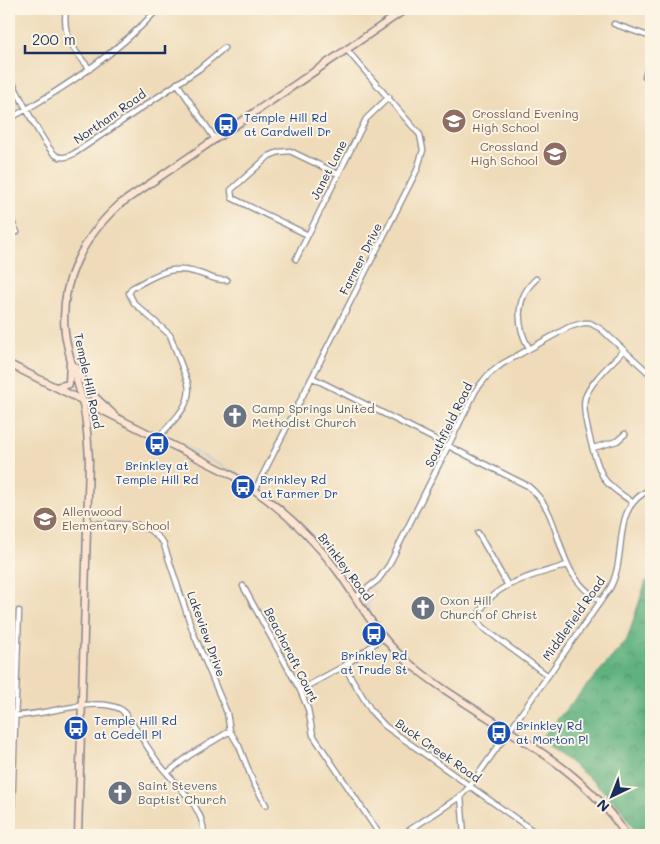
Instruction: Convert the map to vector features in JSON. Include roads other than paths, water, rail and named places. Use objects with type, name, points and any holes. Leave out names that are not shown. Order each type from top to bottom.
[{"type":"main road","name":"Temple Hill Road","points":[[78,835],[89,453],[83,401],[70,355],[65,318],[67,290],[76,263],[90,237],[120,204],[406,9]]},
{"type":"main road","points":[[55,387],[69,384],[70,355]]},
{"type":"main road","points":[[70,355],[85,385],[120,419]]},
{"type":"main road","name":"Brinkley Road","points":[[9,364],[158,438],[255,490],[278,507],[327,558],[384,637],[402,657],[584,784],[603,803],[626,835]]},
{"type":"street","points":[[66,9],[65,24],[68,38],[90,69]]},
{"type":"street","points":[[9,119],[90,69],[122,44],[158,9]]},
{"type":"street","points":[[614,24],[651,37]]},
{"type":"street","name":"Northam Road","points":[[9,76],[52,152],[58,156],[67,157],[177,83],[224,48]]},
{"type":"street","name":"Farmer Drive","points":[[255,490],[422,156],[423,144],[420,135],[347,50]]},
{"type":"street","points":[[645,76],[651,59]]},
{"type":"street","points":[[177,83],[215,139]]},
{"type":"street","name":"Janet Lane","points":[[296,259],[366,119],[389,97]]},
{"type":"street","points":[[308,235],[232,198],[231,190],[269,156],[285,151],[294,153],[338,174]]},
{"type":"street","points":[[9,216],[17,232]]},
{"type":"street","points":[[158,438],[188,403],[190,391],[170,335],[134,303],[129,293],[132,288],[172,268],[185,270],[216,281],[227,280]]},
{"type":"street","points":[[529,348],[520,326],[520,311],[526,290],[536,279]]},
{"type":"street","name":"Southfield Road","points":[[355,598],[383,574],[483,380],[502,364],[569,327],[587,323],[601,329],[651,375]]},
{"type":"street","points":[[624,350],[589,390],[585,398],[584,410],[599,468],[606,480],[632,502],[651,489]]},
{"type":"street","points":[[312,378],[510,475],[534,490],[547,508],[567,565],[583,588],[600,601]]},
{"type":"street","points":[[593,448],[617,441],[625,434]]},
{"type":"street","name":"Middlefield Road","points":[[402,835],[461,796],[470,786],[600,601],[617,571],[624,520],[632,502]]},
{"type":"street","name":"Lakeview Drive","points":[[87,523],[138,525],[150,530],[163,542],[188,618],[227,713],[230,731],[239,746],[251,780],[266,805]]},
{"type":"street","points":[[478,533],[507,584]]},
{"type":"street","points":[[547,675],[492,635],[477,621],[482,608],[507,584],[567,565]]},
{"type":"street","name":"Beachcraft Court","points":[[243,586],[300,690],[308,709],[313,735],[380,835]]},
{"type":"street","points":[[9,833],[19,611]]},
{"type":"street","points":[[300,690],[344,666],[384,637]]},
{"type":"street","points":[[9,641],[17,642]]},
{"type":"street","name":"Buck Creek Road","points":[[344,666],[367,705],[380,722],[540,835]]},
{"type":"street","points":[[9,716],[82,706],[113,707],[122,710],[167,773],[196,808],[202,821],[204,835]]},
{"type":"street","points":[[167,773],[184,759],[230,731]]},
{"type":"street","points":[[461,796],[464,835]]},
{"type":"waterway","points":[[173,440],[248,480]]},
{"type":"waterway","points":[[262,491],[291,513]]},
{"type":"waterway","points":[[295,517],[306,528]]},
{"type":"waterway","points":[[314,535],[325,549]]},
{"type":"waterway","points":[[329,554],[354,586]]},
{"type":"waterway","points":[[367,604],[374,594],[373,589]]},
{"type":"waterway","points":[[366,603],[372,615]]},
{"type":"place","name":"Crossland Evening High School","points":[[454,121]]},
{"type":"place","name":"Temple Hill Rd at Cardwell Dr","points":[[226,125]]},
{"type":"place","name":"Crossland High School","points":[[555,154]]},
{"type":"place","name":"Camp Springs United Methodist Church","points":[[235,416]]},
{"type":"place","name":"Brinkley at Temple Hill Rd","points":[[157,444]]},
{"type":"place","name":"Brinkley Rd at Farmer Dr","points":[[243,487]]},
{"type":"place","name":"Allenwood Elementary School","points":[[45,519]]},
{"type":"place","name":"Oxon Hill Church of Christ","points":[[423,608]]},
{"type":"place","name":"Brinkley Rd at Trude St","points":[[374,634]]},
{"type":"place","name":"Temple Hill Rd at Cedell Pl","points":[[76,728]]},
{"type":"place","name":"Brinkley Rd at Morton Pl","points":[[499,733]]},
{"type":"place","name":"Saint Stevens Baptist Church","points":[[120,793]]}]
